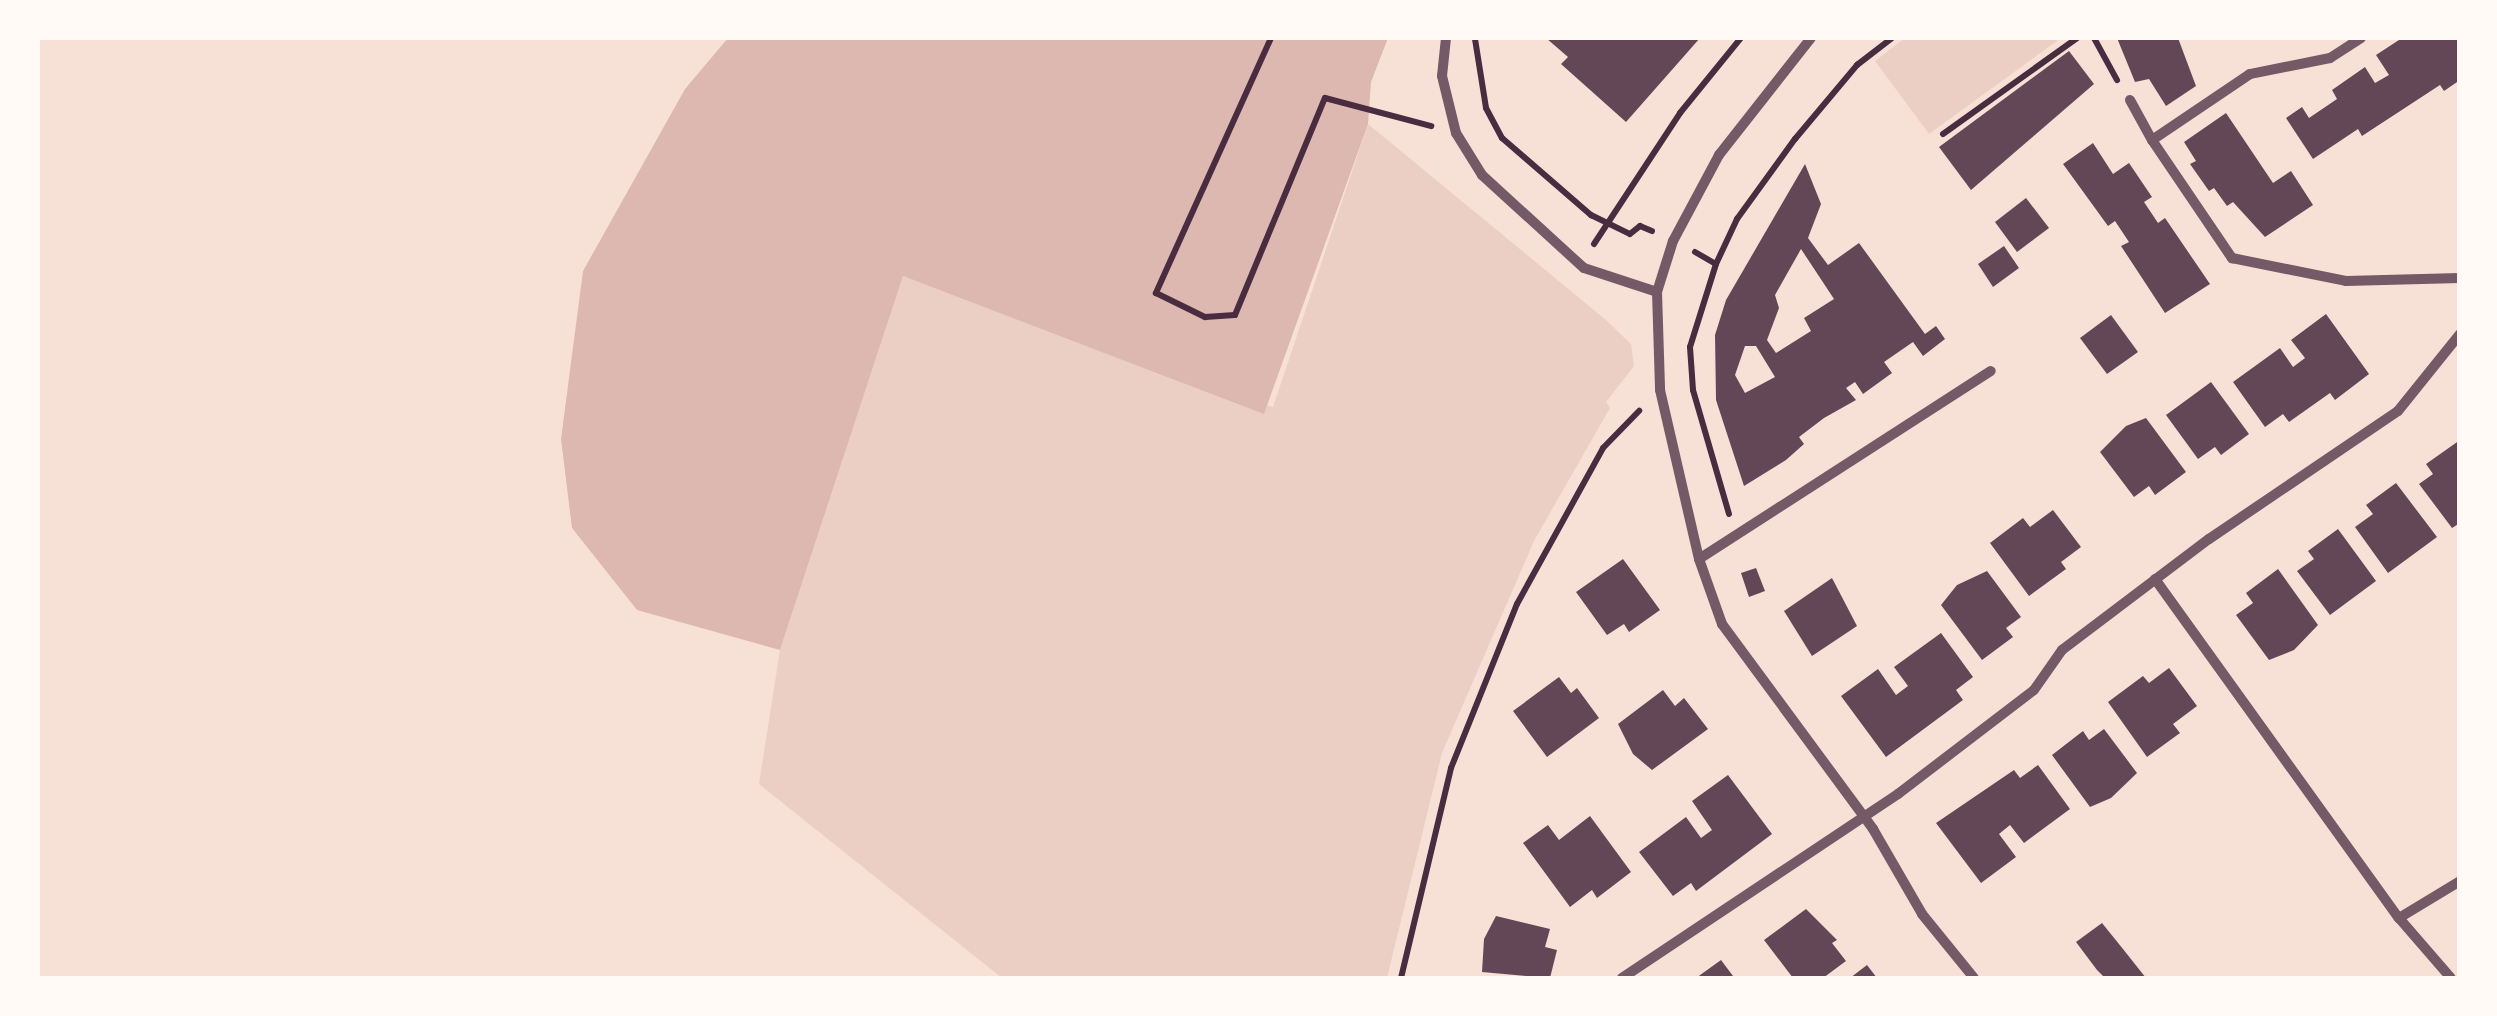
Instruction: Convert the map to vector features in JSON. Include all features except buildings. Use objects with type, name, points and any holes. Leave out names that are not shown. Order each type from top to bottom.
[{"type":"street","points":[[1446,38],[1442,76],[1456,133],[1482,175],[1580,264],[1656,292]]},
{"type":"street","points":[[1810,38],[1719,155],[1673,241],[1656,292],[1660,390],[1699,558],[1722,624],[1864,818],[1922,914],[1974,978]]},
{"type":"street","points":[[2152,140],[2250,74],[2330,58],[2361,38]]},
{"type":"street","points":[[2130,100],[2152,140],[2232,258],[2346,281],[2460,278]]},
{"type":"street","points":[[1622,978],[1864,818],[2034,690],[2062,650],[2155,580],[2398,411],[2460,334]]},
{"type":"street","points":[[1699,558],[1990,371]]},
{"type":"street","points":[[2155,580],[2398,918],[2450,978]]},
{"type":"street","points":[[2398,918],[2460,880]]},
{"type":"path","points":[[1271,38],[1156,292],[1205,317],[1235,315],[1325,98],[1456,133]]},
{"type":"path","points":[[1475,38],[1486,108],[1502,138],[1606,224],[1630,234],[1640,226],[1716,264]]},
{"type":"path","points":[[1580,264],[1680,112],[1741,38]]},
{"type":"path","points":[[1735,537],[1693,390],[1690,347],[1716,264],[1738,220],[1794,138],[1857,65],[1892,38]]},
{"type":"path","points":[[1943,134],[2077,38]]},
{"type":"path","points":[[2094,38],[2130,100]]},
{"type":"path","points":[[1400,978],[1451,768],[1517,604],[1602,448],[1660,390]]},
{"type":"shaded area","points":[[728,38],[1388,38],[1371,82],[1368,124],[1264,414],[903,276],[780,650],[637,610],[572,528],[561,439],[583,271],[685,89]]},
{"type":"shaded area","points":[[1905,38],[2061,38],[1929,134],[1875,61]]},
{"type":"shaded area","points":[[1368,124],[1606,320],[1631,344],[1634,366],[1606,402],[1610,408],[1534,541],[1442,753],[1387,978],[1002,978],[759,784],[780,650],[903,276],[1273,407]]}]
